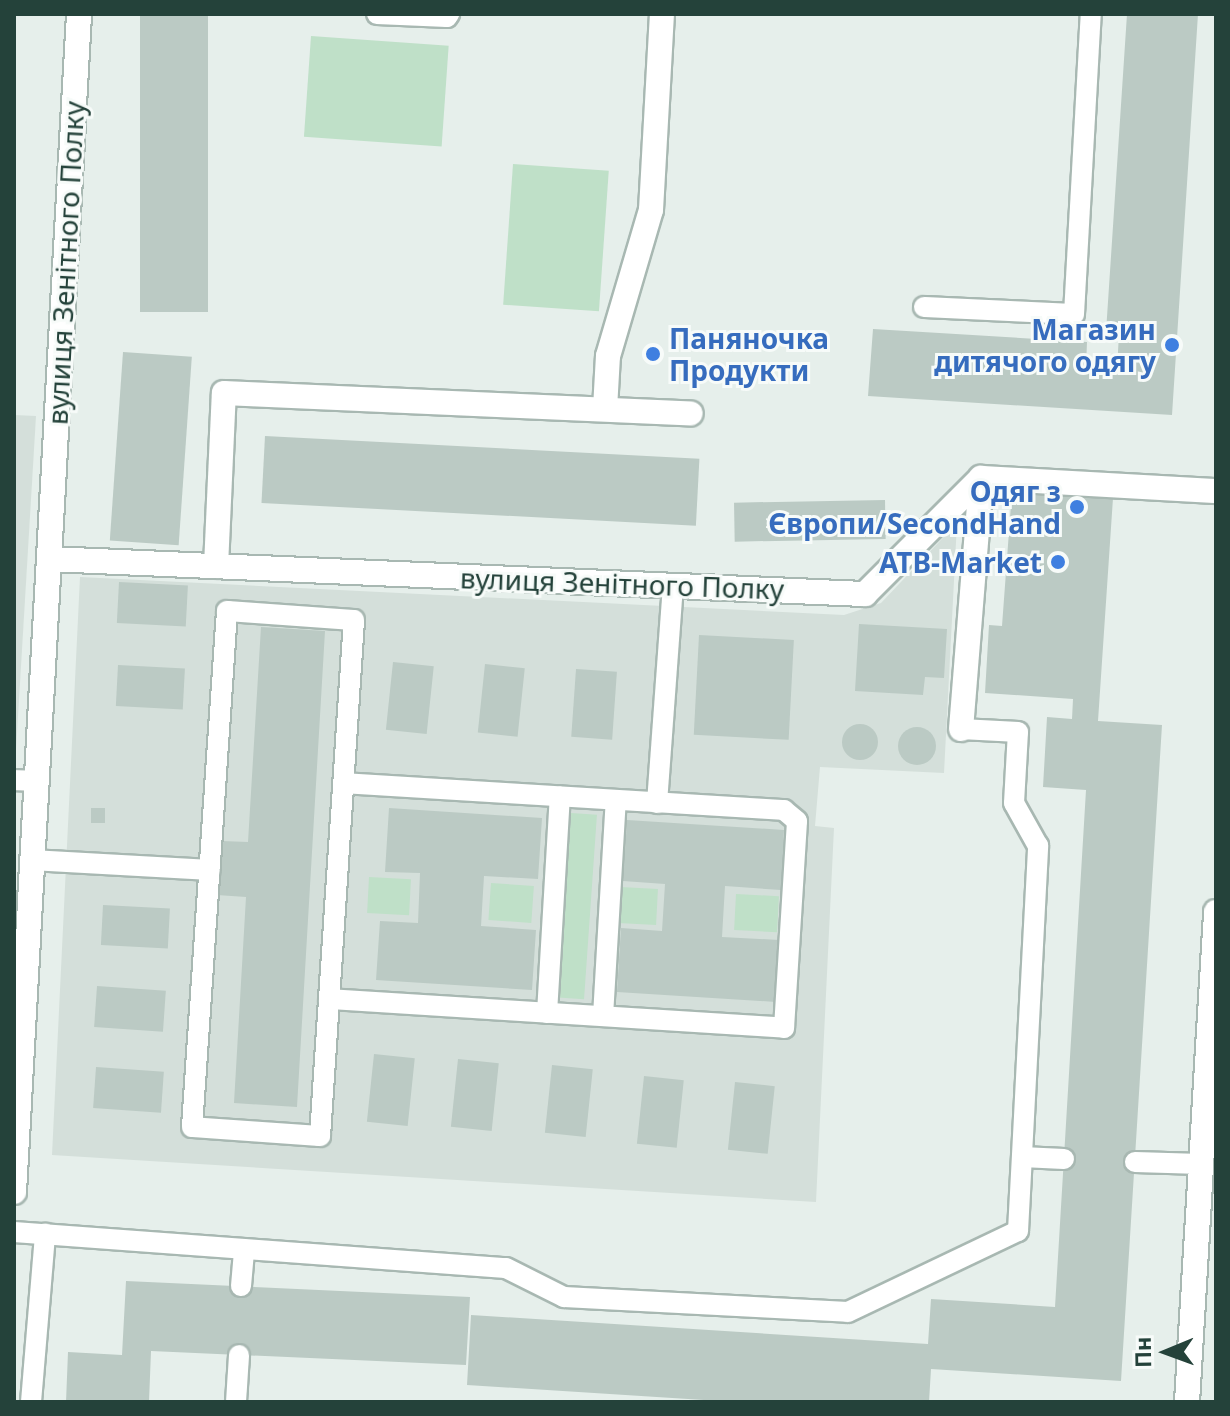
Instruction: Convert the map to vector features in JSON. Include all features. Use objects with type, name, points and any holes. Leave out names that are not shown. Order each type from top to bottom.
[{"type":"street","name":"вулиця Зенітного Полку","points":[[14,1192],[32,860],[26,780],[49,559],[79,14]]},
{"type":"street","points":[[605,409],[608,356],[651,210],[662,14]]},
{"type":"street","points":[[216,566],[224,393],[691,413]]},
{"type":"street","name":"вулиця Зенітного Полку","points":[[49,559],[865,594],[981,478]]},
{"type":"street","points":[[961,729],[981,478],[1216,491]]},
{"type":"street","points":[[1187,1402],[1216,912]]},
{"type":"lane","points":[[377,14],[447,17],[449,14]]},
{"type":"lane","points":[[924,307],[1074,314],[1091,14]]},
{"type":"lane","points":[[657,803],[673,586]]},
{"type":"lane","points":[[227,611],[354,620],[320,1136],[192,1127],[210,870],[227,611]]},
{"type":"lane","points":[[14,1232],[506,1268],[564,1297],[848,1312],[1018,1231],[1038,846],[1014,803],[1018,732],[961,729]]},
{"type":"lane","points":[[329,999],[784,1028],[797,821],[784,810],[344,783]]},
{"type":"lane","points":[[547,1013],[560,796]]},
{"type":"lane","points":[[603,1016],[616,800]]},
{"type":"lane","points":[[32,860],[210,870]]},
{"type":"lane","points":[[1022,1157],[1064,1159]]},
{"type":"lane","points":[[1135,1162],[1201,1164]]},
{"type":"lane","points":[[31,1402],[45,1234]]},
{"type":"lane","points":[[241,1286],[244,1249]]},
{"type":"lane","points":[[236,1402],[239,1355]]},
{"type":"shaded area","points":[[14,415],[36,416],[14,783]]},
{"type":"shaded area","points":[[957,523],[944,773],[820,767],[815,826],[834,828],[816,1202],[52,1155],[80,577],[844,615],[881,603]]},
{"type":"green space","points":[[311,36],[449,46],[442,146],[304,137]]},
{"type":"green space","points":[[513,164],[609,171],[599,311],[503,305]]},
{"type":"green space","points":[[571,813],[597,815],[584,999],[558,998]]},
{"type":"green space","points":[[369,877],[411,879],[409,915],[367,913]]},
{"type":"green space","points":[[491,883],[534,886],[531,923],[488,920]]},
{"type":"green space","points":[[620,887],[658,889],[656,925],[618,923]]},
{"type":"green space","points":[[736,894],[779,896],[777,932],[734,930]]},
{"type":"building","points":[[140,14],[208,14],[208,312],[140,312]]},
{"type":"building","points":[[1127,14],[1198,14],[1172,415],[868,396],[873,329],[1087,342],[1086,368],[1117,370],[1119,333],[1106,332]]},
{"type":"building","points":[[123,352],[192,357],[179,545],[110,541]]},
{"type":"building","points":[[265,436],[699,459],[696,526],[261,503]]},
{"type":"building","points":[[1012,491],[1113,498],[1098,721],[1162,725],[1121,1381],[931,1369],[929,1402],[735,1402],[467,1385],[471,1315],[928,1344],[931,1299],[1055,1307],[1086,790],[1043,787],[1047,717],[1072,719],[1073,699],[985,693],[989,625],[1002,626]]},
{"type":"building","points":[[885,500],[886,539],[735,542],[734,503]]},
{"type":"building","points":[[119,582],[188,586],[186,627],[117,623]]},
{"type":"building","points":[[859,624],[947,629],[944,678],[925,677],[923,695],[855,691]]},
{"type":"building","points":[[261,627],[325,631],[297,1107],[234,1103],[246,897],[217,895],[221,841],[248,842]]},
{"type":"building","points":[[699,635],[794,640],[789,740],[694,735]]},
{"type":"building","points":[[393,662],[434,666],[427,734],[386,730]]},
{"type":"building","points":[[485,664],[525,668],[518,737],[478,733]]},
{"type":"building","points":[[118,665],[185,669],[183,709],[116,706]]},
{"type":"building","points":[[576,669],[617,672],[612,740],[571,737]]},
{"type":"building","points":[[860,724],[873,729],[878,742],[873,755],[860,760],[847,755],[842,742],[847,729]]},
{"type":"building","points":[[917,727],[930,733],[936,746],[930,759],[917,765],[904,759],[898,746],[904,733]]},
{"type":"building","points":[[91,808],[105,808],[105,823],[91,823]]},
{"type":"building","points":[[389,808],[542,818],[538,879],[484,876],[481,926],[536,930],[532,990],[376,980],[380,921],[418,923],[420,873],[385,872]]},
{"type":"building","points":[[627,820],[784,830],[781,890],[725,886],[722,937],[779,940],[776,1002],[617,992],[621,928],[662,931],[665,884],[623,881]]},
{"type":"building","points":[[103,905],[170,909],[168,948],[101,945]]},
{"type":"building","points":[[97,986],[166,991],[163,1032],[94,1027]]},
{"type":"building","points":[[374,1054],[415,1058],[408,1126],[367,1122]]},
{"type":"building","points":[[458,1059],[499,1063],[492,1131],[451,1127]]},
{"type":"building","points":[[552,1065],[593,1069],[586,1137],[545,1133]]},
{"type":"building","points":[[96,1067],[164,1072],[161,1113],[93,1108]]},
{"type":"building","points":[[644,1076],[684,1080],[677,1148],[637,1144]]},
{"type":"building","points":[[735,1082],[775,1086],[768,1154],[728,1150]]},
{"type":"building","points":[[126,1281],[470,1297],[466,1365],[151,1351],[149,1402],[66,1402],[68,1352],[122,1355]]},
{"type":"place","name":"Магазин дитячого одягу","points":[[1172,345]]},
{"type":"place","name":"Паняночка Продукти","points":[[653,354]]},
{"type":"place","name":"Одяг з Європи/SecondHand","points":[[1077,507]]},
{"type":"place","name":"ATB-Market","points":[[1058,562]]}]
